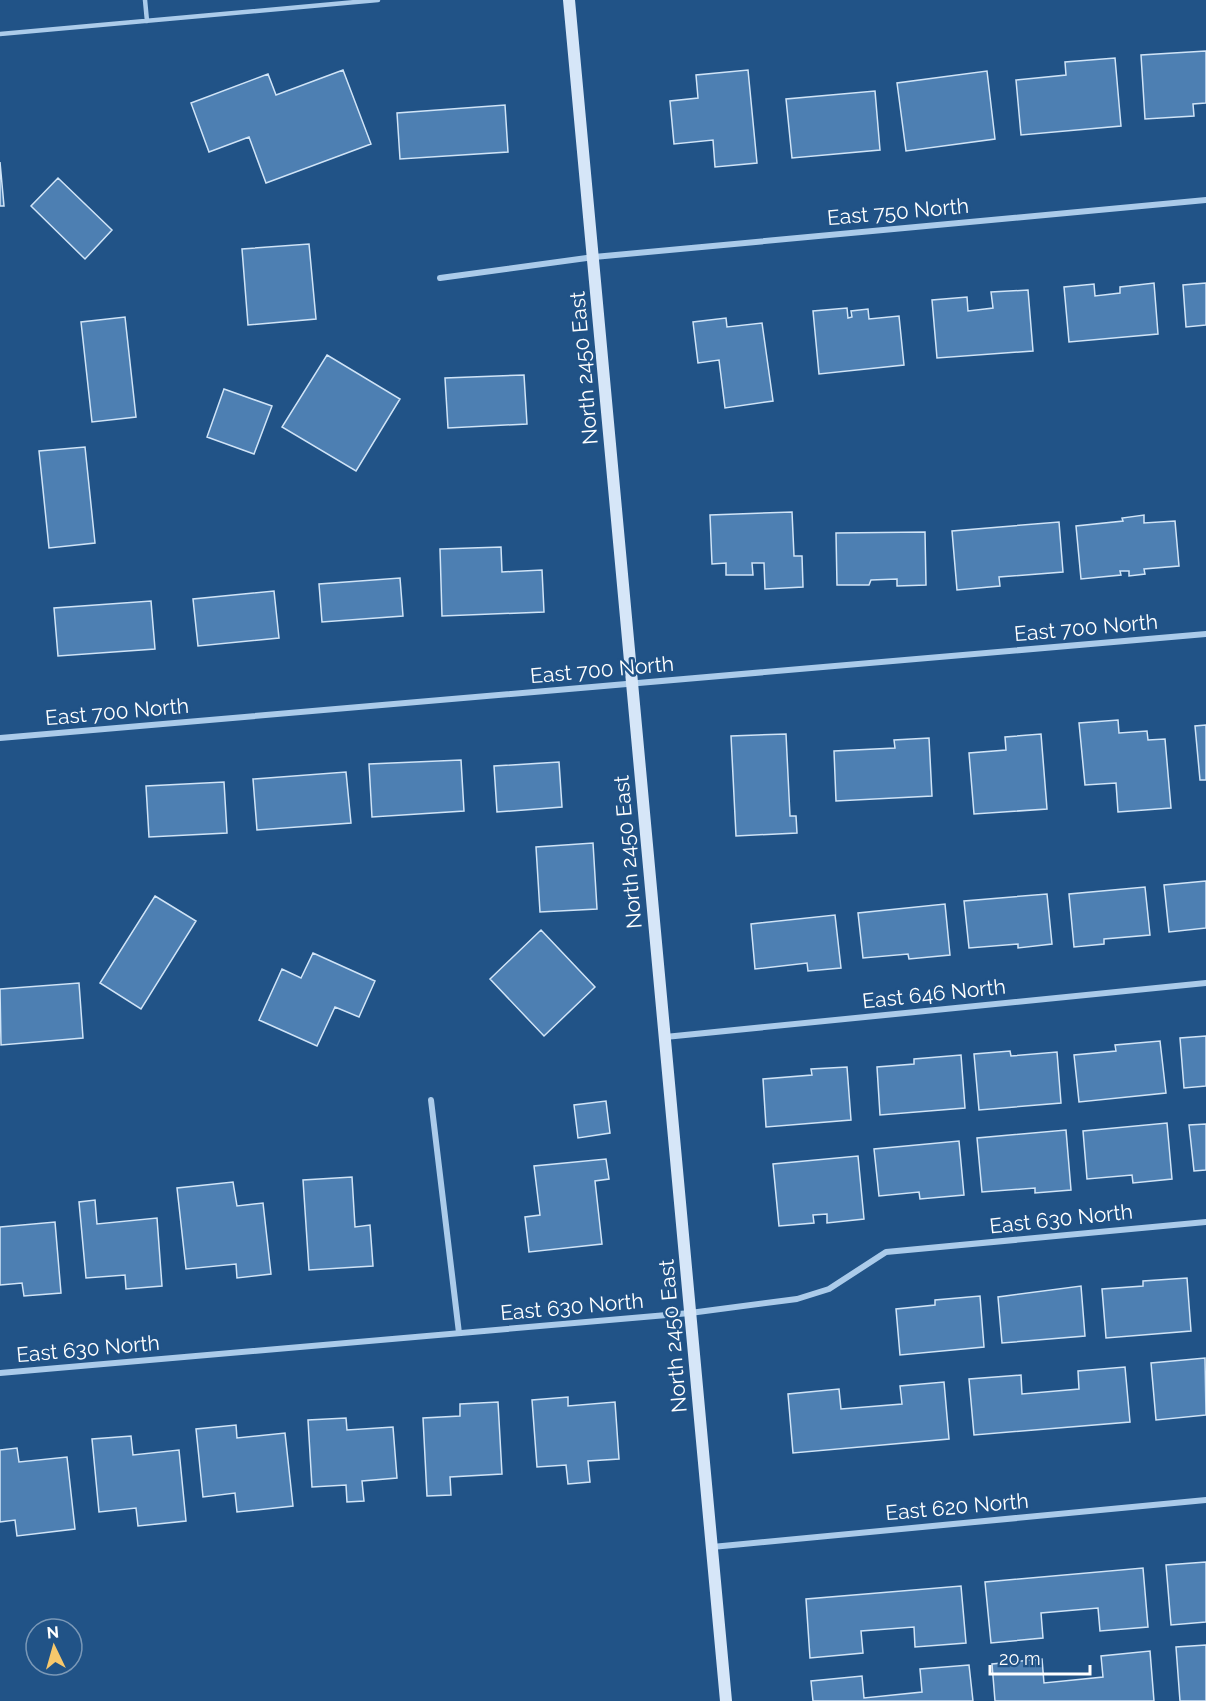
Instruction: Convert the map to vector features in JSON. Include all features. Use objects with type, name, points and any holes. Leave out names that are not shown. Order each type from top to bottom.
[{"type":"street","name":"North 2450 East","points":[[569,0],[726,1701]]},
{"type":"street","name":"East 750 North","points":[[440,278],[594,257],[1206,200]]},
{"type":"street","name":"East 700 North","points":[[0,738],[1206,634]]},
{"type":"street","name":"East 646 North","points":[[665,1037],[1206,983]]},
{"type":"street","points":[[431,1100],[459,1333]]},
{"type":"street","name":"East 630 North","points":[[0,1373],[690,1313],[797,1299],[829,1289],[886,1252],[1206,1222]]},
{"type":"street","name":"East 620 North","points":[[712,1547],[1206,1500]]},
{"type":"lane","points":[[145,0],[147,21]]},
{"type":"lane","points":[[0,34],[378,0]]},
{"type":"building","points":[[1206,51],[1206,103],[1193,104],[1194,116],[1145,119],[1141,55]]},
{"type":"building","points":[[1115,58],[1121,126],[1021,135],[1016,80],[1066,75],[1065,62]]},
{"type":"building","points":[[343,70],[371,144],[266,183],[249,137],[209,152],[191,103],[268,74],[276,95]]},
{"type":"building","points":[[748,70],[757,163],[715,167],[713,140],[674,144],[670,101],[698,98],[696,75]]},
{"type":"building","points":[[987,71],[995,139],[906,151],[897,83]]},
{"type":"building","points":[[875,91],[880,150],[792,158],[786,99]]},
{"type":"building","points":[[505,105],[508,152],[400,159],[397,113]]},
{"type":"building","points":[[0,162],[4,206],[0,206]]},
{"type":"building","points":[[58,178],[112,230],[85,259],[31,206]]},
{"type":"building","points":[[309,244],[316,319],[248,325],[242,249]]},
{"type":"building","points":[[1154,283],[1158,334],[1069,342],[1064,287],[1094,284],[1095,296],[1120,293],[1120,287]]},
{"type":"building","points":[[1206,283],[1206,325],[1186,327],[1183,285]]},
{"type":"building","points":[[1028,290],[1033,351],[937,358],[932,300],[967,297],[968,311],[993,308],[991,292]]},
{"type":"building","points":[[847,308],[848,318],[852,317],[851,311],[868,309],[869,319],[899,316],[904,365],[819,374],[813,311]]},
{"type":"building","points":[[125,317],[136,417],[92,422],[81,322]]},
{"type":"building","points":[[726,318],[727,327],[762,323],[773,401],[725,408],[719,360],[698,363],[693,322]]},
{"type":"building","points":[[327,355],[400,399],[356,471],[282,427]]},
{"type":"building","points":[[524,375],[527,424],[448,428],[445,378]]},
{"type":"building","points":[[224,389],[272,406],[254,454],[207,437]]},
{"type":"building","points":[[85,447],[95,543],[49,548],[39,451]]},
{"type":"building","points":[[792,512],[794,556],[802,556],[803,587],[765,589],[764,563],[752,563],[753,575],[726,575],[726,563],[712,564],[710,515]]},
{"type":"building","points":[[1144,515],[1144,523],[1175,521],[1179,566],[1144,569],[1145,574],[1129,576],[1129,571],[1120,571],[1121,575],[1081,579],[1076,526],[1123,521],[1122,518]]},
{"type":"building","points":[[1059,522],[1063,572],[999,577],[1000,586],[957,590],[952,531]]},
{"type":"building","points":[[925,532],[926,585],[897,586],[897,579],[871,580],[869,585],[837,585],[836,533]]},
{"type":"building","points":[[501,547],[502,572],[542,570],[544,612],[442,616],[440,549]]},
{"type":"building","points":[[400,578],[403,616],[322,622],[319,584]]},
{"type":"building","points":[[274,591],[279,638],[198,646],[193,599]]},
{"type":"building","points":[[151,601],[155,649],[58,656],[54,608]]},
{"type":"building","points":[[1118,720],[1119,733],[1147,731],[1148,740],[1165,739],[1171,808],[1118,812],[1116,783],[1085,785],[1079,723]]},
{"type":"building","points":[[1206,725],[1206,780],[1200,780],[1195,726]]},
{"type":"building","points":[[786,734],[790,816],[796,816],[797,833],[736,836],[731,736]]},
{"type":"building","points":[[1041,734],[1047,809],[974,814],[969,753],[1006,750],[1005,737]]},
{"type":"building","points":[[929,738],[932,796],[836,801],[834,751],[895,748],[894,740]]},
{"type":"building","points":[[461,760],[464,811],[372,817],[369,764]]},
{"type":"building","points":[[559,762],[562,807],[497,812],[494,766]]},
{"type":"building","points":[[346,772],[351,823],[257,830],[253,779]]},
{"type":"building","points":[[224,782],[227,833],[149,837],[146,786]]},
{"type":"building","points":[[593,843],[597,909],[540,912],[536,847]]},
{"type":"building","points":[[1206,881],[1206,928],[1169,932],[1164,885]]},
{"type":"building","points":[[1145,887],[1150,935],[1104,939],[1104,944],[1074,947],[1069,894]]},
{"type":"building","points":[[1047,894],[1052,944],[1018,948],[1018,944],[969,948],[964,901]]},
{"type":"building","points":[[155,896],[196,921],[141,1009],[100,983]]},
{"type":"building","points":[[945,904],[950,955],[909,959],[908,954],[863,958],[858,913]]},
{"type":"building","points":[[835,915],[841,968],[808,971],[807,963],[755,969],[751,924]]},
{"type":"building","points":[[541,930],[595,987],[544,1036],[490,979]]},
{"type":"building","points":[[313,953],[375,981],[359,1017],[335,1007],[317,1046],[259,1020],[282,969],[301,978]]},
{"type":"building","points":[[79,983],[83,1038],[1,1045],[0,989]]},
{"type":"building","points":[[1206,1036],[1206,1086],[1184,1088],[1180,1038]]},
{"type":"building","points":[[1160,1041],[1166,1093],[1079,1102],[1074,1055],[1116,1051],[1115,1045]]},
{"type":"building","points":[[1010,1051],[1011,1056],[1057,1052],[1061,1103],[979,1110],[974,1054]]},
{"type":"building","points":[[961,1055],[965,1108],[880,1115],[877,1067],[914,1064],[914,1059]]},
{"type":"building","points":[[847,1067],[851,1120],[766,1127],[763,1079],[812,1075],[811,1069]]},
{"type":"building","points":[[606,1101],[610,1133],[578,1138],[574,1105]]},
{"type":"building","points":[[1167,1123],[1172,1179],[1133,1183],[1132,1175],[1087,1179],[1083,1131]]},
{"type":"building","points":[[1206,1124],[1206,1170],[1194,1171],[1189,1125]]},
{"type":"building","points":[[1066,1130],[1071,1190],[1035,1193],[1035,1188],[982,1192],[977,1138]]},
{"type":"building","points":[[959,1141],[964,1195],[920,1199],[919,1192],[879,1196],[874,1149]]},
{"type":"building","points":[[858,1156],[864,1219],[827,1223],[827,1214],[813,1215],[814,1223],[779,1226],[773,1164]]},
{"type":"building","points":[[606,1159],[609,1179],[595,1181],[602,1244],[529,1252],[525,1217],[540,1215],[534,1166]]},
{"type":"building","points":[[352,1177],[355,1227],[370,1225],[373,1266],[309,1270],[303,1180]]},
{"type":"building","points":[[233,1182],[237,1206],[263,1203],[271,1274],[237,1278],[236,1264],[186,1269],[177,1188]]},
{"type":"building","points":[[95,1200],[97,1224],[157,1218],[162,1286],[126,1289],[125,1275],[86,1278],[79,1202]]},
{"type":"building","points":[[55,1222],[61,1293],[24,1296],[22,1283],[0,1285],[0,1227]]},
{"type":"building","points":[[1187,1278],[1191,1331],[1106,1338],[1102,1289],[1143,1286],[1143,1281]]},
{"type":"building","points":[[1081,1286],[1085,1336],[1002,1343],[998,1297]]},
{"type":"building","points":[[980,1296],[984,1347],[900,1355],[896,1309],[935,1305],[935,1300]]},
{"type":"building","points":[[1205,1358],[1206,1415],[1156,1420],[1151,1363]]},
{"type":"building","points":[[1125,1367],[1130,1422],[974,1435],[969,1379],[1021,1375],[1022,1394],[1079,1389],[1078,1371]]},
{"type":"building","points":[[944,1382],[949,1439],[793,1453],[788,1394],[839,1389],[841,1409],[902,1404],[900,1386]]},
{"type":"building","points":[[568,1397],[568,1406],[615,1402],[619,1459],[588,1461],[590,1482],[568,1484],[566,1465],[537,1467],[532,1400]]},
{"type":"building","points":[[498,1402],[502,1474],[450,1477],[451,1495],[427,1496],[423,1418],[460,1416],[460,1404]]},
{"type":"building","points":[[346,1418],[347,1430],[393,1427],[397,1478],[362,1481],[364,1501],[347,1502],[346,1485],[312,1487],[308,1420]]},
{"type":"building","points":[[236,1425],[237,1438],[285,1433],[293,1506],[237,1512],[235,1493],[203,1497],[196,1429]]},
{"type":"building","points":[[131,1436],[133,1455],[179,1450],[186,1521],[138,1526],[136,1508],[99,1512],[92,1439]]},
{"type":"building","points":[[17,1448],[19,1462],[67,1457],[75,1529],[17,1536],[15,1520],[0,1522],[0,1450]]},
{"type":"building","points":[[1206,1562],[1206,1622],[1171,1625],[1166,1565]]},
{"type":"building","points":[[1143,1568],[1148,1627],[1100,1631],[1098,1608],[1041,1613],[1043,1638],[991,1643],[985,1582]]},
{"type":"building","points":[[961,1586],[966,1643],[915,1647],[914,1627],[861,1631],[863,1653],[810,1658],[806,1599]]},
{"type":"building","points":[[1206,1645],[1206,1701],[1180,1701],[1176,1647]]},
{"type":"building","points":[[1150,1651],[1154,1701],[995,1701],[992,1664],[1042,1659],[1044,1683],[1103,1677],[1101,1656]]},
{"type":"building","points":[[969,1665],[973,1701],[813,1701],[811,1681],[862,1676],[864,1698],[922,1692],[920,1669]]}]
